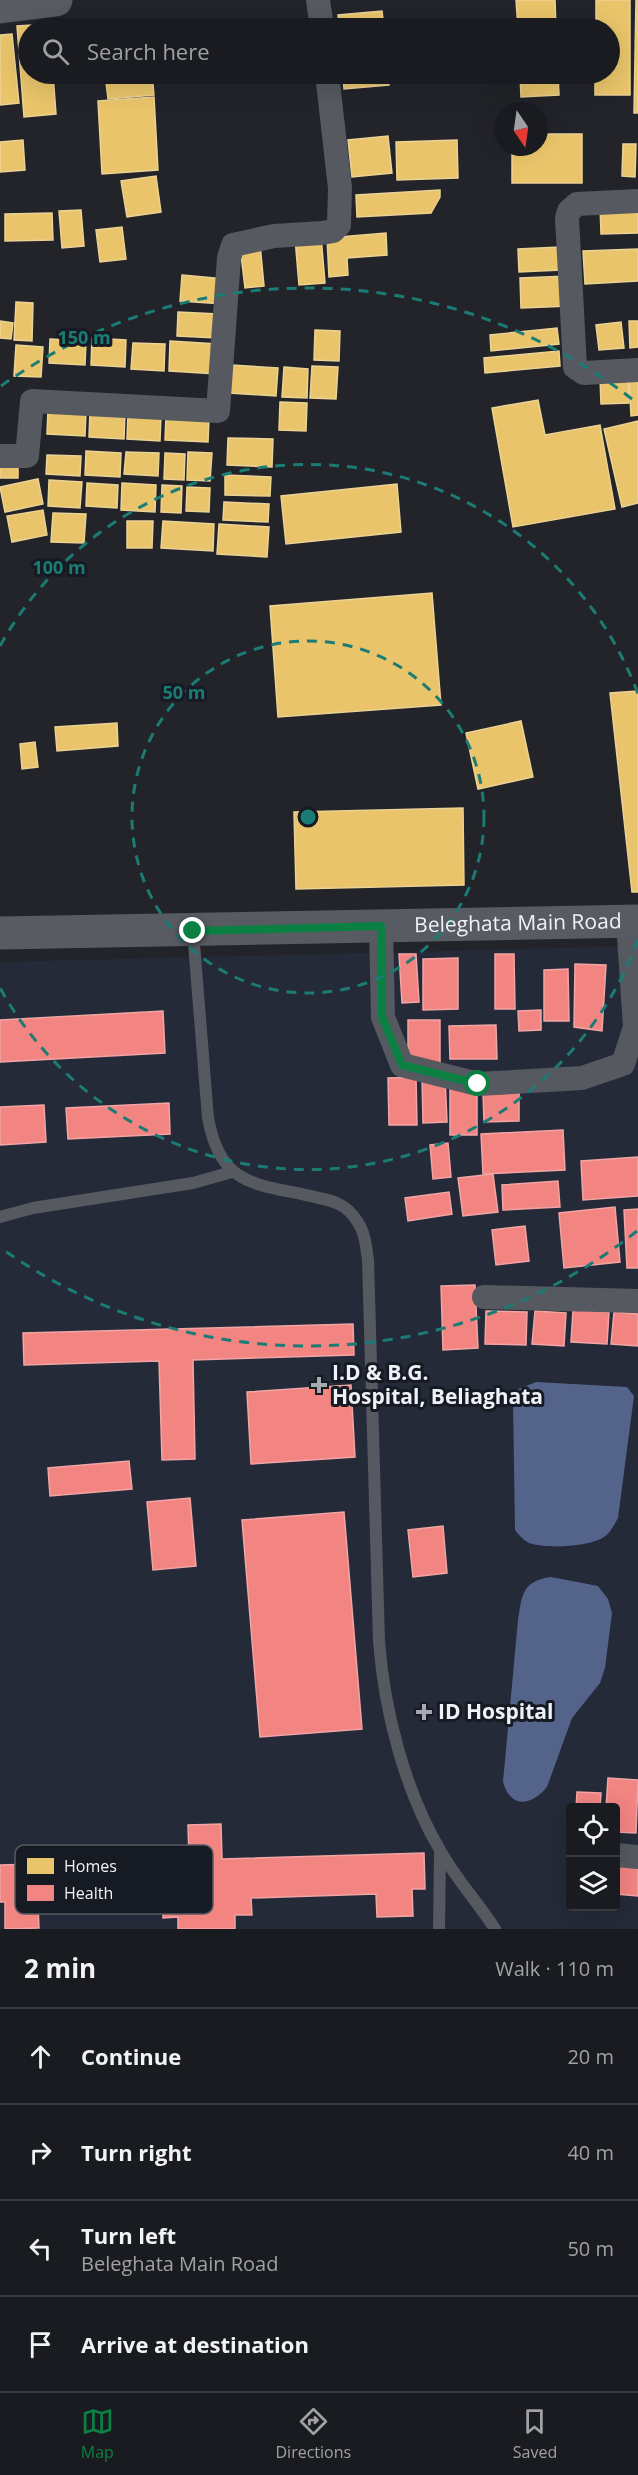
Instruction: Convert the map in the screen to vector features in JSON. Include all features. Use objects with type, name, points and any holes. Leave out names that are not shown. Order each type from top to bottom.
[{"type":"main road","points":[[0,7],[56,0]]},
{"type":"main road","name":"Beleghata Main Road","points":[[0,933],[633,922]]},
{"type":"street","points":[[318,0],[321,18]]},
{"type":"street","points":[[0,456],[27,456],[32,401],[219,411],[229,258],[233,245],[274,236],[333,231],[339,225],[340,188],[328,84]]},
{"type":"street","points":[[638,201],[577,204],[569,211],[567,218],[575,367],[584,373],[638,370]]},
{"type":"street","points":[[381,926],[382,1017],[402,1065],[478,1084],[582,1078],[623,1064],[635,1027],[633,922]]},
{"type":"street","points":[[484,1297],[638,1301]]},
{"type":"street","points":[[620,1855],[638,1857]]},
{"type":"lane","points":[[193,931],[208,1118],[213,1143],[232,1172],[246,1180],[280,1190],[336,1202],[349,1210],[363,1232],[368,1260],[381,1666],[386,1696],[419,1810],[440,1852],[495,1929]]},
{"type":"lane","points":[[0,1217],[33,1208],[193,1183],[232,1172]]},
{"type":"lane","points":[[440,1852],[440,1929]]},
{"type":"shaded area","name":"I.D & B.G. Hospital, Beliaghata","points":[[638,946],[638,1929],[0,1929],[0,962]]},
{"type":"water","points":[[536,1382],[627,1387],[634,1396],[618,1518],[609,1533],[597,1540],[567,1546],[536,1545],[529,1543],[515,1530],[513,1400],[516,1390]]},
{"type":"water","points":[[551,1577],[598,1586],[608,1599],[612,1613],[605,1668],[600,1683],[572,1718],[547,1787],[534,1798],[522,1802],[511,1797],[503,1782],[518,1620],[525,1591],[534,1582]]},
{"type":"building: Homes","points":[[516,0],[555,0],[556,18],[517,18]]},
{"type":"building: Homes","points":[[596,0],[630,0],[630,95],[595,95],[595,84],[620,84],[620,18],[596,18]]},
{"type":"building: Homes","points":[[636,0],[638,0],[638,113],[634,113]]},
{"type":"building: Homes","points":[[382,11],[383,18],[338,18],[338,15]]},
{"type":"building: Homes","points":[[12,34],[19,103],[0,105],[0,35]]},
{"type":"building: Homes","points":[[21,84],[54,84],[56,114],[24,117]]},
{"type":"building: Homes","points":[[106,84],[153,84],[154,95],[108,99]]},
{"type":"building: Homes","points":[[344,84],[389,84],[389,85],[344,89]]},
{"type":"building: Homes","points":[[520,84],[558,84],[559,95],[521,97]]},
{"type":"building: Homes","points":[[154,97],[158,170],[102,174],[98,101]]},
{"type":"building: Homes","points":[[548,134],[582,134],[582,183],[512,183],[512,156],[548,156]]},
{"type":"building: Homes","points":[[388,136],[392,173],[352,177],[348,140]]},
{"type":"building: Homes","points":[[23,140],[25,170],[0,172],[0,142]]},
{"type":"building: Homes","points":[[457,140],[458,178],[397,180],[396,142]]},
{"type":"building: Homes","points":[[623,144],[636,144],[635,177],[622,176]]},
{"type":"building: Homes","points":[[156,176],[161,212],[127,217],[121,181]]},
{"type":"building: Homes","points":[[440,190],[440,197],[431,213],[357,217],[356,195]]},
{"type":"building: Homes","points":[[638,204],[638,233],[601,234],[600,205]]},
{"type":"building: Homes","points":[[81,210],[84,246],[62,248],[59,211]]},
{"type":"building: Homes","points":[[52,213],[53,240],[5,241],[5,214]]},
{"type":"building: Homes","points":[[122,227],[126,259],[100,262],[96,230]]},
{"type":"building: Homes","points":[[386,233],[387,255],[347,258],[348,275],[329,277],[327,238]]},
{"type":"building: Homes","points":[[321,236],[325,283],[299,285],[295,238]]},
{"type":"building: Homes","points":[[260,244],[264,286],[245,288],[240,246]]},
{"type":"building: Homes","points":[[560,247],[561,270],[519,272],[518,249]]},
{"type":"building: Homes","points":[[638,249],[638,281],[585,284],[583,251]]},
{"type":"building: Homes","points":[[182,275],[225,279],[223,304],[180,301]]},
{"type":"building: Homes","points":[[568,276],[570,306],[521,308],[520,278]]},
{"type":"building: Homes","points":[[16,302],[33,303],[32,341],[14,340]]},
{"type":"building: Homes","points":[[178,312],[218,314],[217,338],[177,336]]},
{"type":"building: Homes","points":[[0,321],[13,323],[11,339],[0,338]]},
{"type":"building: Homes","points":[[629,321],[638,321],[638,347],[630,348]]},
{"type":"building: Homes","points":[[621,322],[624,348],[599,350],[596,325]]},
{"type":"building: Homes","points":[[557,328],[559,344],[491,351],[490,335]]},
{"type":"building: Homes","points":[[315,330],[340,331],[339,361],[314,360]]},
{"type":"building: Homes","points":[[92,338],[126,340],[125,367],[91,365]]},
{"type":"building: Homes","points":[[50,339],[86,341],[85,365],[49,363]]},
{"type":"building: Homes","points":[[170,341],[218,344],[217,374],[169,371]]},
{"type":"building: Homes","points":[[133,343],[165,344],[164,371],[131,369]]},
{"type":"building: Homes","points":[[16,345],[43,347],[41,377],[14,376]]},
{"type":"building: Homes","points":[[559,351],[560,366],[485,373],[484,358]]},
{"type":"building: Homes","points":[[231,365],[278,368],[276,396],[229,393]]},
{"type":"building: Homes","points":[[312,366],[338,367],[336,399],[310,398]]},
{"type":"building: Homes","points":[[284,367],[308,369],[307,398],[282,397]]},
{"type":"building: Homes","points":[[628,377],[629,403],[601,404],[600,378]]},
{"type":"building: Homes","points":[[629,378],[638,378],[638,415],[631,416]]},
{"type":"building: Homes","points":[[538,400],[545,435],[600,425],[615,509],[513,527],[492,408]]},
{"type":"building: Homes","points":[[280,402],[307,403],[306,431],[279,430]]},
{"type":"building: Homes","points":[[48,409],[86,411],[85,436],[47,434]]},
{"type":"building: Homes","points":[[90,411],[125,412],[124,439],[89,437]]},
{"type":"building: Homes","points":[[128,414],[161,415],[160,441],[127,439]]},
{"type":"building: Homes","points":[[166,416],[209,418],[208,442],[165,440]]},
{"type":"building: Homes","points":[[638,421],[638,503],[622,507],[604,429]]},
{"type":"building: Homes","points":[[228,438],[273,439],[272,467],[227,465]]},
{"type":"building: Homes","points":[[86,451],[121,453],[120,477],[85,475]]},
{"type":"building: Homes","points":[[126,452],[159,453],[158,476],[124,474]]},
{"type":"building: Homes","points":[[188,452],[212,453],[210,481],[187,480]]},
{"type":"building: Homes","points":[[165,453],[185,454],[184,480],[164,479]]},
{"type":"building: Homes","points":[[47,455],[81,456],[80,476],[46,474]]},
{"type":"building: Homes","points":[[18,460],[18,478],[0,478],[0,461]]},
{"type":"building: Homes","points":[[225,475],[271,477],[270,496],[225,495]]},
{"type":"building: Homes","points":[[38,479],[43,504],[5,512],[0,487]]},
{"type":"building: Homes","points":[[49,480],[82,482],[80,508],[48,506]]},
{"type":"building: Homes","points":[[87,483],[118,485],[117,508],[86,506]]},
{"type":"building: Homes","points":[[122,483],[156,485],[155,512],[121,510]]},
{"type":"building: Homes","points":[[397,484],[401,532],[286,544],[281,496]]},
{"type":"building: Homes","points":[[162,485],[182,486],[181,513],[161,512]]},
{"type":"building: Homes","points":[[187,487],[210,488],[209,512],[186,511]]},
{"type":"building: Homes","points":[[224,502],[269,504],[268,522],[223,520]]},
{"type":"building: Homes","points":[[43,510],[47,535],[12,542],[7,516]]},
{"type":"building: Homes","points":[[53,513],[86,514],[84,543],[51,542]]},
{"type":"building: Homes","points":[[127,521],[153,521],[152,548],[127,548]]},
{"type":"building: Homes","points":[[163,521],[214,524],[213,551],[161,548]]},
{"type":"building: Homes","points":[[219,524],[269,527],[267,557],[217,554]]},
{"type":"building: Homes","points":[[432,593],[441,705],[278,717],[270,606]]},
{"type":"building: Homes","points":[[638,691],[638,892],[632,892],[610,693]]},
{"type":"building: Homes","points":[[521,721],[533,777],[478,789],[466,733]]},
{"type":"building: Homes","points":[[117,723],[118,746],[57,751],[55,727]]},
{"type":"building: Homes","points":[[35,742],[38,767],[22,769],[20,744]]},
{"type":"building: Homes","points":[[463,808],[464,885],[296,889],[294,812]]},
{"type":"building: Health","points":[[399,954],[416,954],[419,1002],[402,1003]]},
{"type":"building: Health","points":[[495,954],[514,954],[515,1009],[495,1009]]},
{"type":"building: Health","points":[[458,958],[458,1009],[423,1010],[423,959]]},
{"type":"building: Health","points":[[575,964],[606,965],[602,1031],[574,1027]]},
{"type":"building: Health","points":[[568,969],[569,1021],[544,1021],[544,970]]},
{"type":"building: Health","points":[[541,1010],[541,1030],[519,1031],[518,1011]]},
{"type":"building: Health","points":[[163,1011],[165,1053],[0,1062],[0,1020]]},
{"type":"building: Health","points":[[408,1020],[440,1020],[440,1066],[408,1065]]},
{"type":"building: Health","points":[[496,1025],[497,1059],[450,1059],[449,1026]]},
{"type":"building: Health","points":[[445,1076],[447,1122],[423,1123],[422,1077]]},
{"type":"building: Health","points":[[416,1077],[417,1125],[389,1125],[388,1078]]},
{"type":"building: Health","points":[[450,1087],[477,1087],[477,1135],[450,1135]]},
{"type":"building: Health","points":[[519,1091],[519,1121],[484,1122],[483,1092]]},
{"type":"building: Health","points":[[169,1103],[170,1134],[68,1139],[66,1108]]},
{"type":"building: Health","points":[[44,1105],[46,1142],[0,1145],[0,1107]]},
{"type":"building: Health","points":[[563,1130],[565,1170],[483,1174],[481,1134]]},
{"type":"building: Health","points":[[448,1143],[451,1177],[433,1179],[430,1145]]},
{"type":"building: Health","points":[[638,1157],[638,1196],[583,1200],[581,1161]]},
{"type":"building: Health","points":[[493,1174],[498,1212],[463,1216],[458,1178]]},
{"type":"building: Health","points":[[558,1181],[560,1207],[503,1210],[502,1185]]},
{"type":"building: Health","points":[[449,1192],[452,1214],[408,1221],[405,1198]]},
{"type":"building: Health","points":[[615,1207],[620,1262],[564,1268],[559,1213]]},
{"type":"building: Health","points":[[638,1209],[638,1268],[627,1268],[624,1210]]},
{"type":"building: Health","points":[[525,1226],[529,1261],[496,1265],[492,1230]]},
{"type":"building: Health","points":[[475,1285],[478,1348],[443,1350],[441,1286]]},
{"type":"building: Health","points":[[573,1310],[609,1312],[607,1344],[571,1342]]},
{"type":"building: Health","points":[[486,1311],[527,1312],[526,1345],[485,1344]]},
{"type":"building: Health","points":[[535,1311],[566,1313],[564,1346],[532,1344]]},
{"type":"building: Health","points":[[614,1312],[638,1314],[638,1346],[611,1344]]},
{"type":"building: Health","points":[[353,1324],[354,1355],[193,1360],[195,1459],[162,1460],[159,1361],[24,1365],[23,1333]]},
{"type":"building: Health","points":[[351,1385],[355,1457],[251,1464],[247,1392]]},
{"type":"building: Health","points":[[129,1461],[132,1489],[50,1496],[48,1468]]},
{"type":"building: Health","points":[[190,1498],[196,1566],[153,1570],[147,1502]]},
{"type":"building: Health","points":[[344,1512],[362,1729],[260,1737],[242,1520]]},
{"type":"building: Health","points":[[443,1526],[447,1573],[413,1577],[408,1530]]},
{"type":"building: Health","points":[[608,1778],[638,1780],[636,1833],[620,1832],[620,1803],[606,1803]]},
{"type":"building: Health","points":[[577,1792],[601,1793],[600,1803],[576,1803]]},
{"type":"building: Health","points":[[221,1824],[222,1859],[424,1853],[425,1889],[412,1889],[413,1916],[377,1917],[376,1894],[251,1898],[252,1915],[235,1915],[235,1929],[178,1929],[178,1917],[163,1918],[163,1914],[213,1914],[213,1845],[189,1845],[188,1825]]},
{"type":"building: Health","points":[[0,1865],[15,1865],[15,1914],[38,1914],[39,1928],[5,1929],[5,1902],[0,1902]]},
{"type":"building: Health","points":[[620,1866],[638,1867],[638,1896],[620,1894]]},
{"type":"place","name":"I.D & B.G. Hospital, Beliaghata","points":[[319,1385]]},
{"type":"place","name":"ID Hospital","points":[[424,1712]]},
{"type":"route","points":[[193,931],[381,926],[382,1017],[402,1065],[478,1084]]}]
